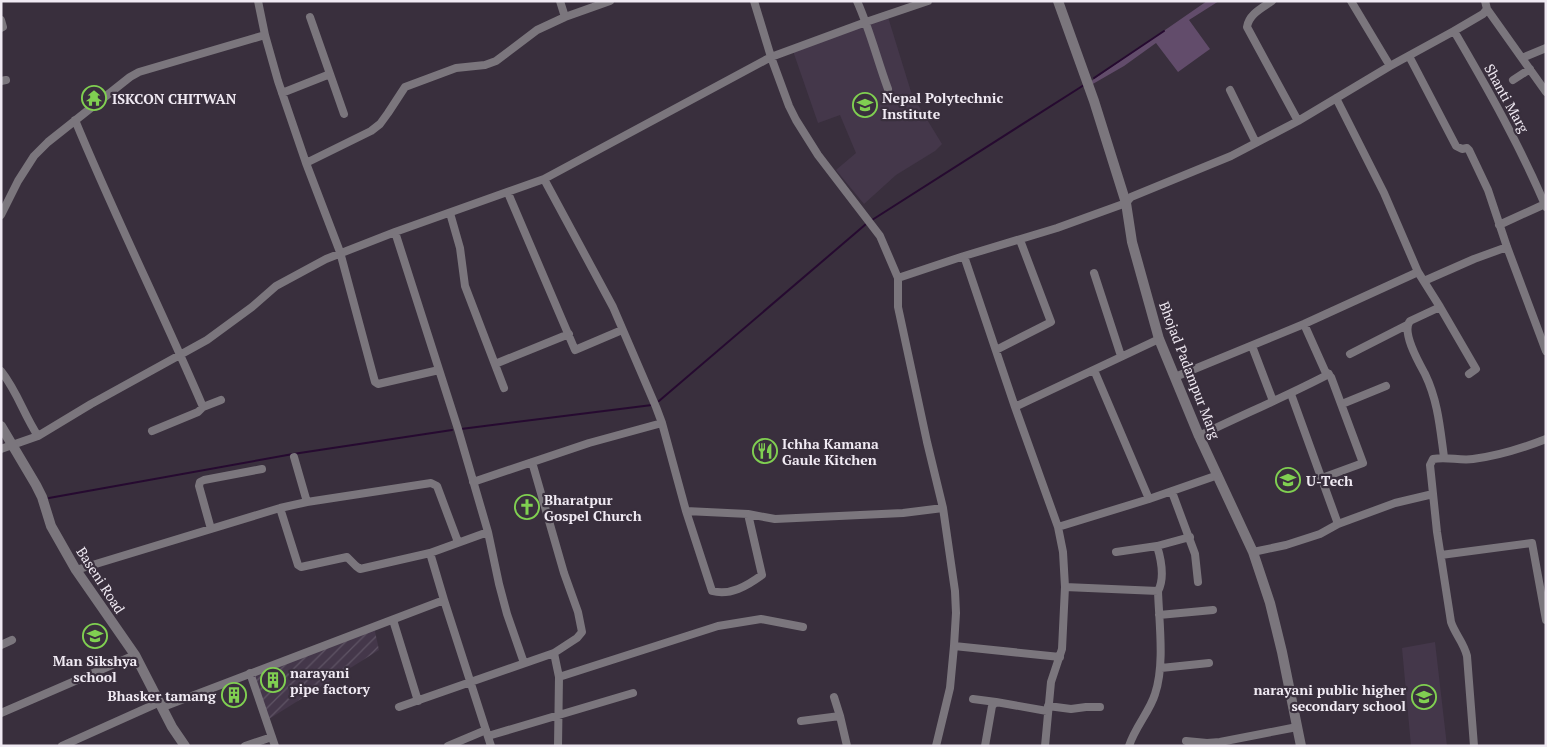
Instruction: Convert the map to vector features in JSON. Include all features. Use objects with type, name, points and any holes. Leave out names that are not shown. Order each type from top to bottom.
[{"type":"street","points":[[258,1],[265,36],[282,93],[340,252],[375,382],[378,384],[439,370]]},
{"type":"street","points":[[560,1],[566,18]]},
{"type":"street","points":[[306,162],[371,131],[380,124],[405,87],[456,68],[485,65],[496,61],[537,30],[610,1]]},
{"type":"street","points":[[754,1],[771,57],[796,120],[818,155],[880,236],[898,278],[898,307],[943,508],[955,591],[956,613],[950,688],[936,746]]},
{"type":"street","points":[[857,1],[866,22],[888,89]]},
{"type":"street","points":[[1,449],[38,436],[91,404],[208,340],[252,307],[276,286],[340,252],[544,179],[771,57],[928,1]]},
{"type":"street","name":"Bhojad Padampur Marg","points":[[1058,1],[1094,101],[1126,203],[1132,242],[1160,338],[1199,436],[1253,552],[1270,603],[1300,746]]},
{"type":"street","points":[[1272,1],[1248,20],[1246,27],[1298,121]]},
{"type":"street","points":[[1351,1],[1390,66]]},
{"type":"street","points":[[898,278],[1057,228],[1126,203],[1132,197],[1256,143],[1298,121],[1390,66],[1483,14],[1486,5]]},
{"type":"street","points":[[1486,5],[1546,92]]},
{"type":"street","points":[[310,17],[344,114]]},
{"type":"street","points":[[1,20],[1,28]]},
{"type":"street","name":"Shanti Marg","points":[[1454,31],[1514,138],[1545,206]]},
{"type":"street","points":[[1,216],[18,181],[34,156],[48,142],[130,77],[140,72],[265,36]]},
{"type":"street","points":[[1522,58],[1546,48]]},
{"type":"street","points":[[1409,56],[1456,146],[1462,149],[1468,148],[1485,183],[1546,351]]},
{"type":"street","points":[[1513,80],[1530,70]]},
{"type":"street","points":[[282,93],[330,74]]},
{"type":"street","points":[[1230,90],[1256,143]]},
{"type":"street","points":[[1336,98],[1380,186],[1418,272],[1476,369],[1469,374]]},
{"type":"street","points":[[75,120],[102,186],[203,407]]},
{"type":"street","points":[[544,179],[613,307],[662,423],[686,511],[712,591],[719,593],[737,590],[762,575],[748,514]]},
{"type":"street","points":[[508,192],[576,350],[622,330]]},
{"type":"street","points":[[1500,225],[1545,206]]},
{"type":"street","points":[[450,214],[460,248],[465,286],[504,388]]},
{"type":"street","points":[[395,232],[488,532],[507,614],[524,663]]},
{"type":"street","points":[[996,350],[1051,322],[1020,240]]},
{"type":"street","points":[[1424,281],[1507,247]]},
{"type":"street","points":[[964,256],[1058,527],[1063,552],[1065,587],[1062,649],[1050,682],[1045,746]]},
{"type":"street","points":[[1175,377],[1304,324],[1418,272]]},
{"type":"street","points":[[1094,274],[1121,356]]},
{"type":"street","points":[[1350,354],[1440,307]]},
{"type":"street","points":[[1304,324],[1342,404],[1363,463],[1322,478]]},
{"type":"street","points":[[1407,325],[1406,331],[1431,387],[1440,419],[1444,457]]},
{"type":"street","points":[[495,364],[569,334]]},
{"type":"street","points":[[1015,407],[1160,338]]},
{"type":"street","points":[[1252,346],[1273,401]]},
{"type":"street","points":[[1094,370],[1149,499]]},
{"type":"street","points":[[1,371],[20,400],[38,436]]},
{"type":"street","points":[[1199,436],[1291,394],[1329,374]]},
{"type":"street","points":[[1342,404],[1386,386]]},
{"type":"street","points":[[1291,394],[1338,524]]},
{"type":"street","points":[[152,431],[198,412],[203,407],[221,400]]},
{"type":"street","points":[[473,482],[589,443],[662,423]]},
{"type":"street","name":"Baseni Road","points":[[1,426],[42,496],[51,526],[76,570],[135,655],[172,727],[185,746]]},
{"type":"street","points":[[1474,746],[1467,656],[1465,646],[1451,622],[1430,465],[1433,459],[1444,457],[1473,459],[1546,439]]},
{"type":"street","points":[[294,457],[307,502]]},
{"type":"street","points":[[398,707],[554,654],[577,638],[582,632],[578,612],[564,573],[532,462]]},
{"type":"street","points":[[210,529],[199,486],[200,482],[262,469]]},
{"type":"street","points":[[1058,527],[1172,492],[1218,475]]},
{"type":"street","points":[[76,570],[280,508],[307,502],[431,483],[437,486],[458,542]]},
{"type":"street","points":[[1172,492],[1195,554],[1198,582]]},
{"type":"street","points":[[1253,552],[1286,545],[1320,534],[1338,524],[1401,501],[1433,494]]},
{"type":"street","points":[[280,508],[298,565],[302,567],[347,557],[360,569],[430,553],[488,532]]},
{"type":"street","points":[[686,511],[748,514],[775,519],[903,513],[943,508]]},
{"type":"street","points":[[1116,552],[1157,546],[1190,537]]},
{"type":"street","points":[[1441,555],[1532,543],[1546,620]]},
{"type":"street","points":[[1129,746],[1135,730],[1155,697],[1161,668],[1158,591],[1161,585],[1161,578],[1160,554],[1157,546]]},
{"type":"street","points":[[430,553],[491,746]]},
{"type":"street","points":[[1065,587],[1158,591]]},
{"type":"street","points":[[62,746],[161,704],[250,674],[444,600]]},
{"type":"street","points":[[1159,615],[1213,610]]},
{"type":"street","points":[[559,677],[718,626],[761,619],[803,627]]},
{"type":"street","points":[[393,620],[418,701]]},
{"type":"street","points":[[1,644],[12,640]]},
{"type":"street","points":[[954,646],[1060,657]]},
{"type":"street","points":[[554,654],[559,677],[558,746]]},
{"type":"street","points":[[1,713],[135,655]]},
{"type":"street","points":[[1161,668],[1209,663]]},
{"type":"street","points":[[250,674],[275,746]]},
{"type":"street","points":[[448,746],[487,733],[632,693]]},
{"type":"street","points":[[834,697],[846,746]]},
{"type":"street","points":[[973,698],[1048,709],[1100,707]]},
{"type":"street","points":[[985,746],[992,706],[996,702]]},
{"type":"street","points":[[801,721],[840,716]]},
{"type":"street","points":[[1186,741],[1220,742],[1297,726]]},
{"type":"street","points":[[245,746],[272,736]]},
{"type":"shaded area","points":[[1207,1],[1219,1],[1189,20],[1210,49],[1178,72],[1156,43],[1124,66],[1091,85],[1090,82]]},
{"type":"shaded area","name":"Nepal Polytechnic Institute","points":[[888,17],[912,95],[942,144],[935,151],[896,175],[864,204],[836,170],[856,153],[840,115],[818,123],[793,51]]},
{"type":"shaded area","name":"narayani pipe factory","points":[[374,627],[379,650],[269,719],[251,676]]},
{"type":"shaded area","name":"narayani public higher secondary school","points":[[1435,642],[1447,746],[1411,746],[1402,648]]},
{"type":"waterway","points":[[1094,78],[1164,31]]},
{"type":"waterway","points":[[872,220],[1084,85]]},
{"type":"waterway","points":[[659,401],[866,224]]},
{"type":"waterway","points":[[461,429],[652,405]]},
{"type":"waterway","points":[[49,498],[293,454],[452,430]]},
{"type":"place","name":"ISKCON CHITWAN","points":[[94,98]]},
{"type":"place","name":"Nepal Polytechnic Institute","points":[[865,105]]},
{"type":"place","name":"Ichha Kamana Gaule Kitchen","points":[[765,451]]},
{"type":"place","name":"U-Tech","points":[[1288,480]]},
{"type":"place","name":"Bharatpur Gospel Church","points":[[527,507]]},
{"type":"place","name":"Man Sikshya school","points":[[95,636]]},
{"type":"place","name":"narayani pipe factory","points":[[273,680]]},
{"type":"place","name":"Bhasker tamang","points":[[234,695]]},
{"type":"place","name":"narayani public higher secondary school","points":[[1424,697]]}]
